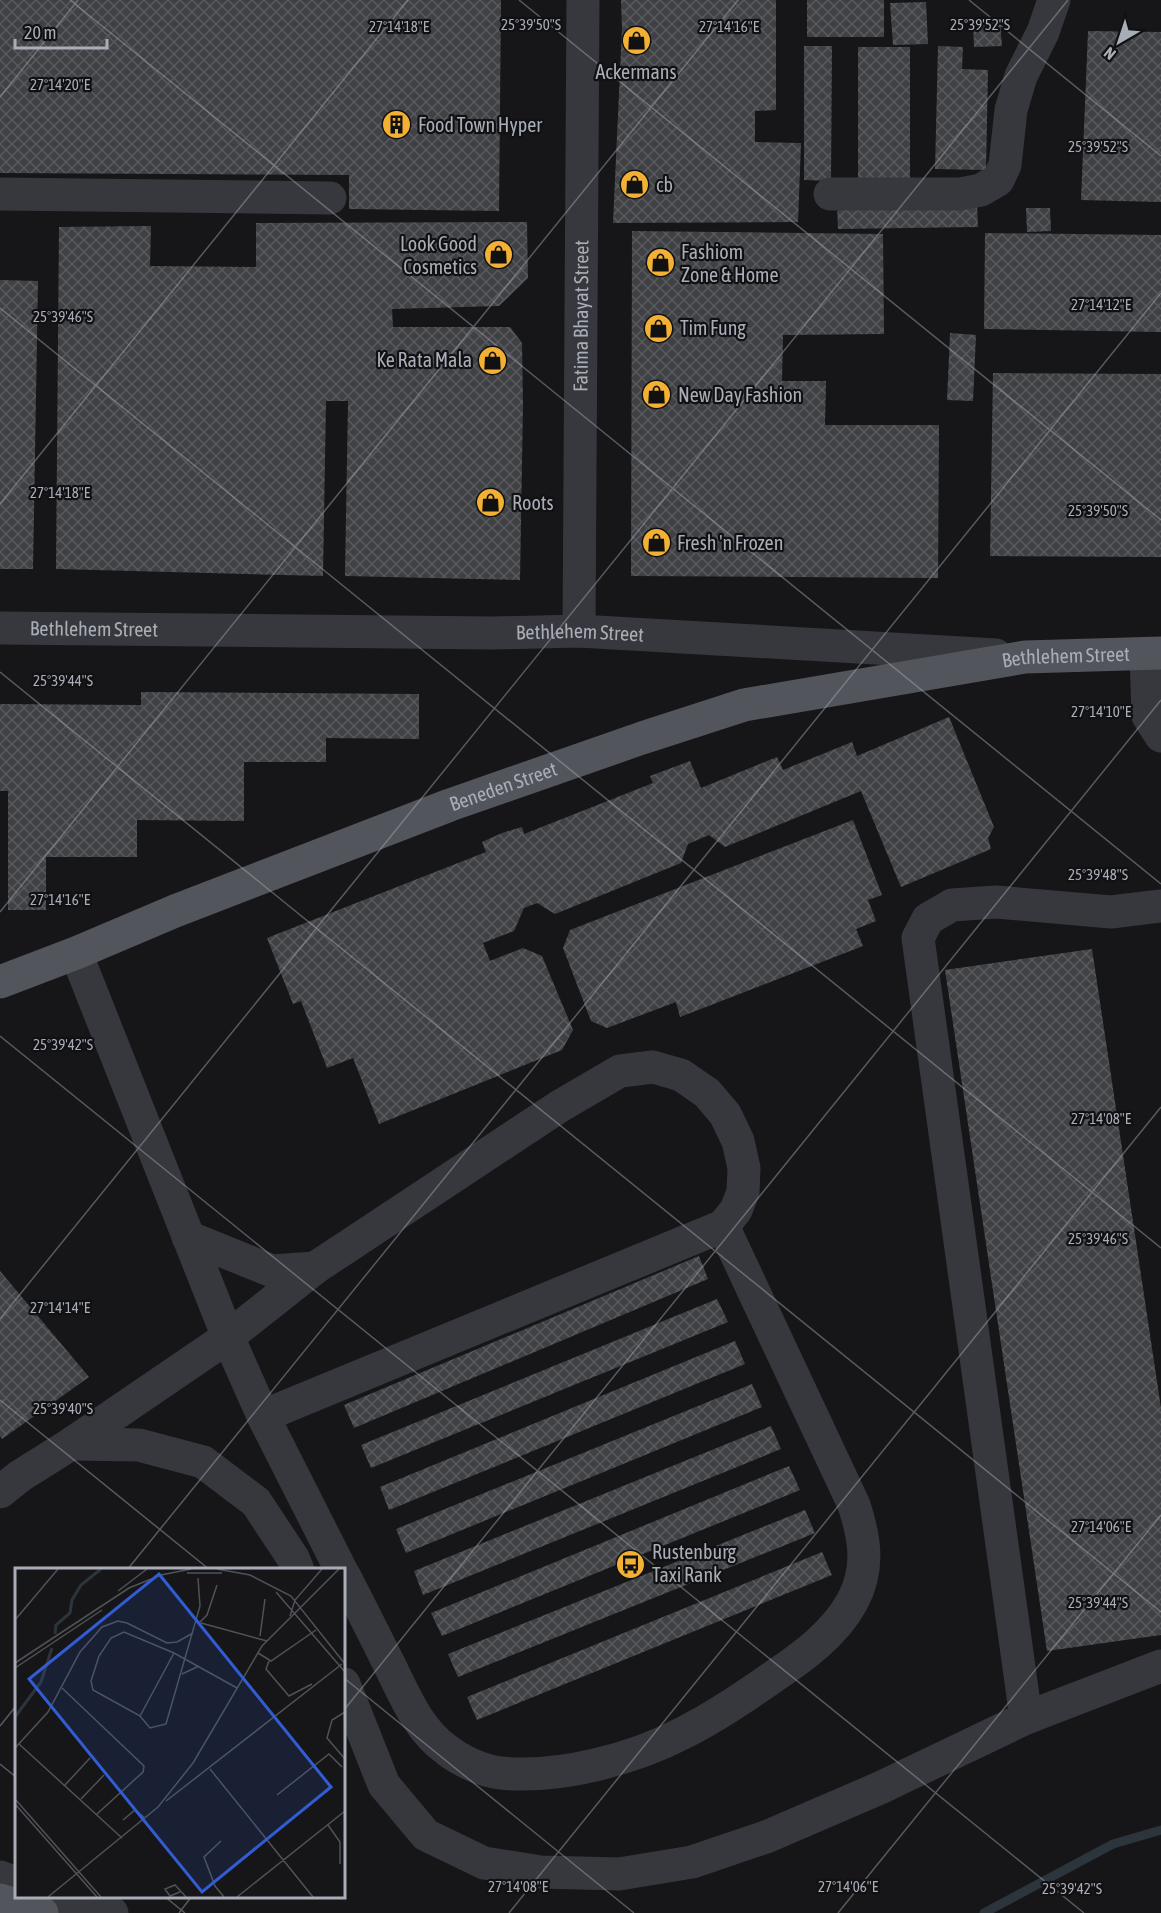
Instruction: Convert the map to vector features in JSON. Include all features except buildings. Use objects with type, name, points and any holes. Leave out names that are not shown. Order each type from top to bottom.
[{"type":"main road","name":"Bethlehem Street","points":[[1025,657],[1153,654]]},
{"type":"main road","name":"Beneden Street","points":[[0,982],[175,911],[450,805],[744,705],[1025,657]]},
{"type":"main road","points":[[0,1900],[42,1913]]},
{"type":"street","name":"Fatima Bhayat Street","points":[[579,631],[583,0]]},
{"type":"street","points":[[830,194],[960,194],[981,190],[998,180],[1005,165],[1011,110],[1021,76],[1043,32],[1054,0]]},
{"type":"street","points":[[0,194],[330,198]]},
{"type":"street","name":"Bethlehem Street","points":[[0,628],[493,633],[579,631],[1025,657]]},
{"type":"street","points":[[1153,654],[1148,716],[1161,736]]},
{"type":"street","points":[[1026,1718],[918,938],[928,920],[952,905],[996,902],[1111,912],[1161,906]]},
{"type":"street","points":[[76,953],[228,1337],[263,1416],[340,1568]]},
{"type":"street","points":[[7,1478],[71,1444],[228,1337],[315,1268],[590,1087],[620,1071],[653,1067],[681,1076],[707,1093],[724,1114],[738,1141],[744,1168],[743,1192],[736,1210],[723,1226],[263,1416]]},
{"type":"street","points":[[345,1577],[426,1731],[446,1749],[468,1762],[499,1773],[537,1773],[585,1767],[630,1755],[684,1733],[747,1696],[793,1663],[834,1628],[853,1601],[864,1569],[863,1535],[854,1505],[723,1226]]},
{"type":"street","points":[[188,1237],[272,1271],[315,1268]]},
{"type":"street","points":[[71,1444],[139,1445],[203,1462],[256,1502],[298,1568]]},
{"type":"street","points":[[345,1687],[384,1785],[426,1835],[484,1863],[541,1872],[619,1874],[692,1862],[766,1837],[882,1787],[1026,1718],[1161,1666]]},
{"type":"street","points":[[0,1877],[15,1883]]},
{"type":"street","points":[[66,1898],[112,1913]]},
{"type":"waterway","points":[[984,1913],[1113,1844],[1161,1830]]},
{"type":"place","name":"Ackermans","points":[[636,41]]},
{"type":"place","name":"Food Town Hyper","points":[[397,125]]},
{"type":"place","name":"cb","points":[[635,185]]},
{"type":"place","name":"Look Good Cosmetics","points":[[498,255]]},
{"type":"place","name":"Fashiom Zone & Home","points":[[660,263]]},
{"type":"place","name":"Tim Fung","points":[[659,328]]},
{"type":"place","name":"Ke Rata Mala","points":[[493,360]]},
{"type":"place","name":"New Day Fashion","points":[[657,395]]},
{"type":"place","name":"Roots","points":[[491,503]]},
{"type":"place","name":"Fresh 'n Frozen","points":[[656,543]]},
{"type":"place","name":"Rustenburg Taxi Rank","points":[[631,1564]]}]
